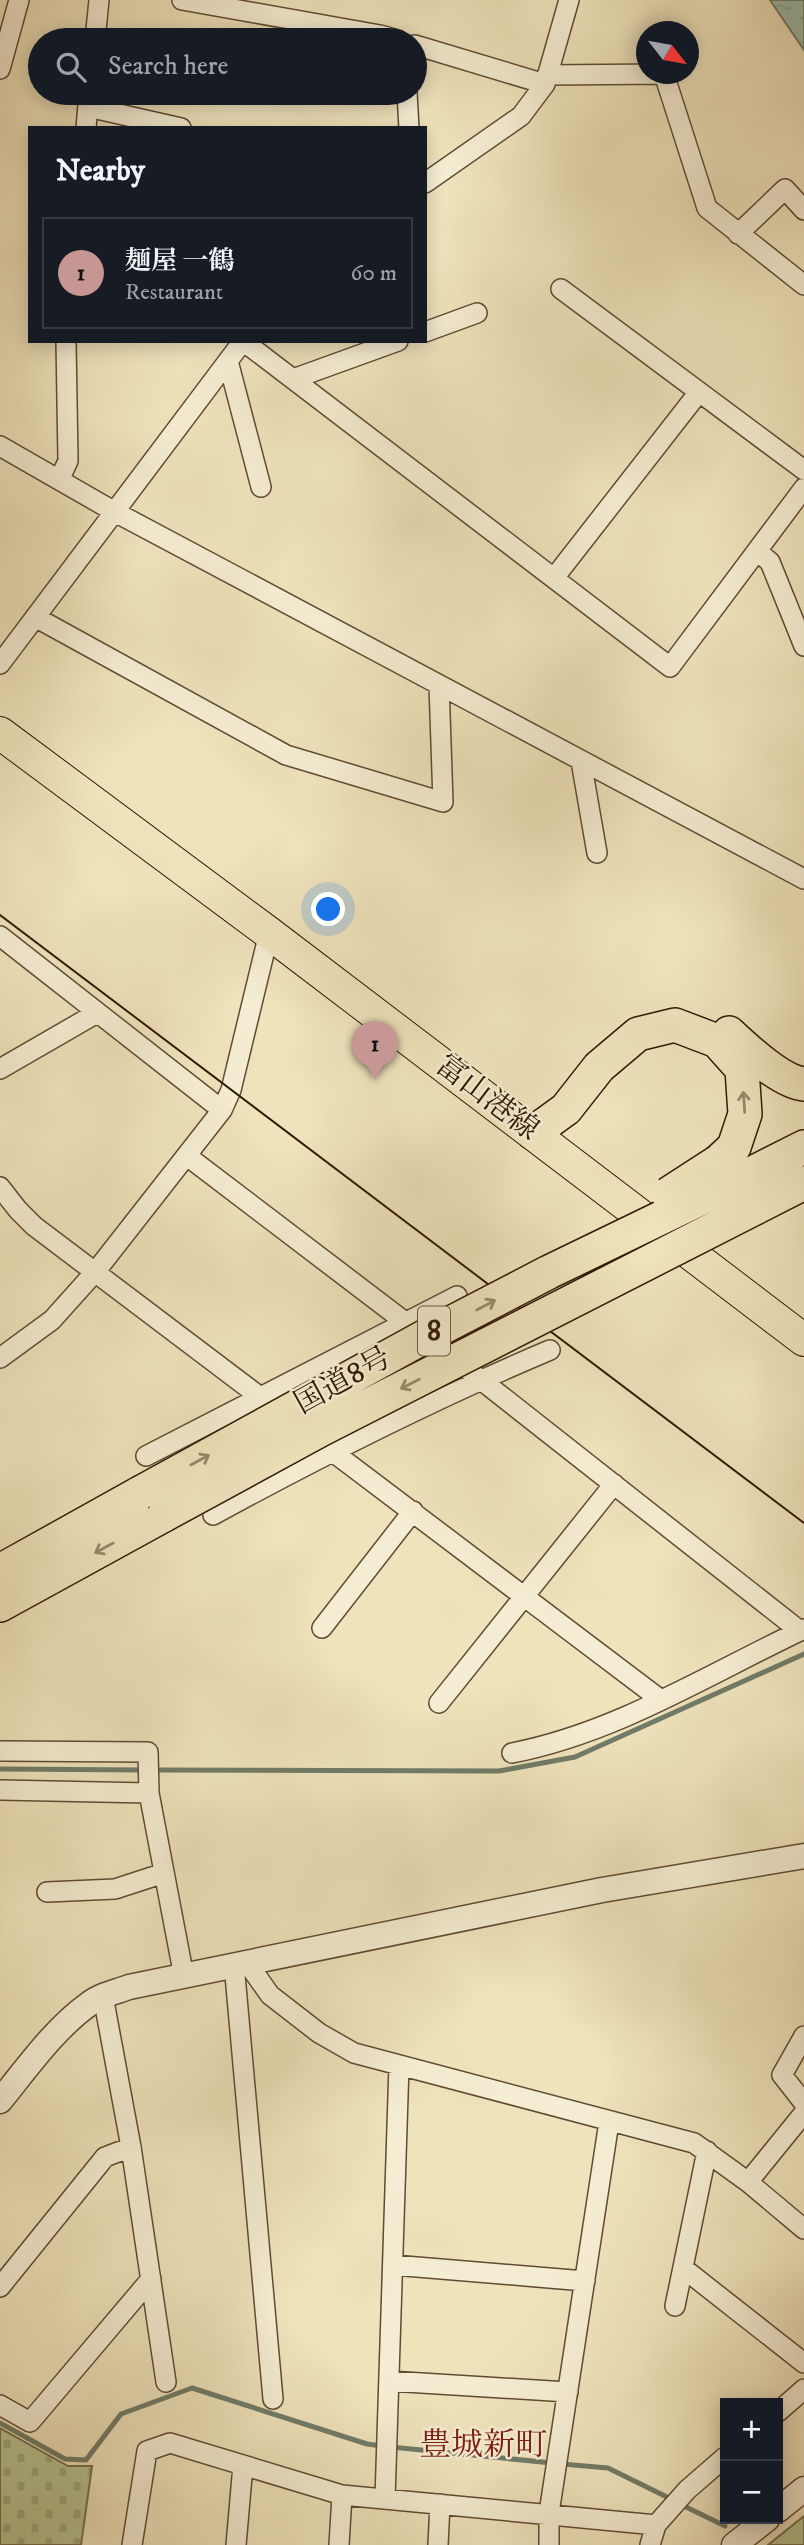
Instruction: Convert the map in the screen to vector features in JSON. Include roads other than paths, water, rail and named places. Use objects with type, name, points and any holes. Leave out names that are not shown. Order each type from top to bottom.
[{"type":"highway","points":[[533,1133],[548,1099],[583,1055],[626,1020],[678,1011],[699,1018],[720,1026],[752,1054],[795,1083],[804,1084]]},
{"type":"highway","points":[[533,1133],[566,1109],[599,1067],[638,1034],[675,1025],[717,1041],[742,1069],[745,1114],[727,1171]]},
{"type":"highway","points":[[727,1171],[804,1147]]},
{"type":"highway","name":"国道8号","points":[[0,1605],[152,1504],[424,1337],[549,1272],[727,1171]]},
{"type":"highway","points":[[756,1213],[804,1183]]},
{"type":"highway","points":[[756,1213],[804,1199]]},
{"type":"highway","name":"国道8号","points":[[0,1571],[322,1429],[565,1305],[756,1213]]},
{"type":"main road","name":"富山港線","points":[[0,733],[269,933],[804,1340]]},
{"type":"street","points":[[0,69],[19,0]]},
{"type":"street","points":[[96,28],[99,0]]},
{"type":"street","points":[[181,0],[256,7],[349,28]]},
{"type":"street","points":[[427,182],[521,116],[546,79],[569,0]]},
{"type":"street","points":[[427,48],[546,79],[664,74],[707,208],[804,285]]},
{"type":"street","points":[[86,126],[88,105]]},
{"type":"street","points":[[105,105],[174,126]]},
{"type":"street","points":[[407,105],[408,126]]},
{"type":"street","points":[[738,234],[785,189],[804,210]]},
{"type":"street","points":[[561,289],[804,470]]},
{"type":"street","points":[[427,330],[477,313]]},
{"type":"street","points":[[59,480],[68,461],[66,343]]},
{"type":"street","points":[[0,664],[242,343]]},
{"type":"street","points":[[246,343],[670,667],[804,488]]},
{"type":"street","points":[[293,379],[392,343]]},
{"type":"street","points":[[228,362],[261,487]]},
{"type":"street","points":[[554,578],[699,392]]},
{"type":"street","points":[[0,446],[115,512],[439,685],[799,872]]},
{"type":"street","points":[[757,551],[771,562],[804,646]]},
{"type":"street","points":[[36,617],[286,755],[443,802],[439,685]]},
{"type":"street","points":[[582,761],[597,853]]},
{"type":"street","points":[[0,1358],[52,1320],[96,1271],[222,1110],[231,1090],[269,933]]},
{"type":"street","points":[[0,936],[222,1110]]},
{"type":"street","points":[[0,1069],[97,1013]]},
{"type":"street","points":[[187,1156],[481,1379],[802,1630],[661,1700],[587,1733],[512,1753]]},
{"type":"street","points":[[0,1187],[34,1226],[661,1700]]},
{"type":"street","points":[[146,1456],[457,1296]]},
{"type":"street","points":[[213,1515],[333,1450],[481,1379],[550,1350]]},
{"type":"street","points":[[439,1703],[614,1484]]},
{"type":"street","points":[[322,1628],[413,1511]]},
{"type":"street","points":[[0,1751],[148,1752],[149,1793],[184,1977]]},
{"type":"street","points":[[0,1790],[149,1793]]},
{"type":"street","points":[[0,2101],[51,2040],[90,2002],[129,1987],[602,1890],[804,1856]]},
{"type":"street","points":[[47,1892],[115,1889],[164,1873]]},
{"type":"street","points":[[240,1963],[270,1995],[319,2033],[354,2053],[694,2143],[748,2182],[804,2229]]},
{"type":"street","points":[[240,1963],[273,2399]]},
{"type":"street","points":[[103,1996],[131,2147],[166,2382]]},
{"type":"street","points":[[804,2036],[782,2074],[804,2103]]},
{"type":"street","points":[[385,2499],[399,2065]]},
{"type":"street","points":[[748,2182],[804,2113]]},
{"type":"street","points":[[550,2545],[549,2513],[609,2122]]},
{"type":"street","points":[[1,2285],[105,2157],[131,2147]]},
{"type":"street","points":[[676,2306],[706,2151]]},
{"type":"street","points":[[393,2265],[585,2281]]},
{"type":"street","points":[[682,2268],[804,2363]]},
{"type":"street","points":[[0,2405],[30,2422],[151,2279]]},
{"type":"street","points":[[389,2381],[568,2392]]},
{"type":"street","points":[[783,2408],[804,2389]]},
{"type":"street","points":[[132,2545],[147,2451],[170,2443],[342,2495],[656,2525]]},
{"type":"street","points":[[650,2545],[656,2525],[687,2490],[720,2461]]},
{"type":"street","points":[[236,2545],[243,2465]]},
{"type":"street","points":[[783,2506],[804,2489]]},
{"type":"street","points":[[339,2545],[342,2495]]},
{"type":"street","points":[[438,2545],[440,2504]]},
{"type":"street","points":[[734,2545],[761,2524]]},
{"type":"water","points":[[770,0],[804,0],[804,50]]},
{"type":"waterway","points":[[154,1770],[499,1771],[575,1757],[804,1654]]},
{"type":"waterway","points":[[0,1769],[144,1770]]},
{"type":"waterway","points":[[0,2423],[65,2459],[86,2460],[121,2414],[192,2388],[367,2444],[382,2446]]},
{"type":"waterway","points":[[391,2447],[552,2463]]},
{"type":"waterway","points":[[562,2464],[608,2468],[671,2499]]},
{"type":"waterway","points":[[680,2504],[725,2526]]},
{"type":"tram line","points":[[0,915],[804,1523]]},
{"type":"place","name":"麺屋 一鶴","points":[[375,1079]]},
{"type":"district","name":"豊城新町","points":[[483,2446]]}]
